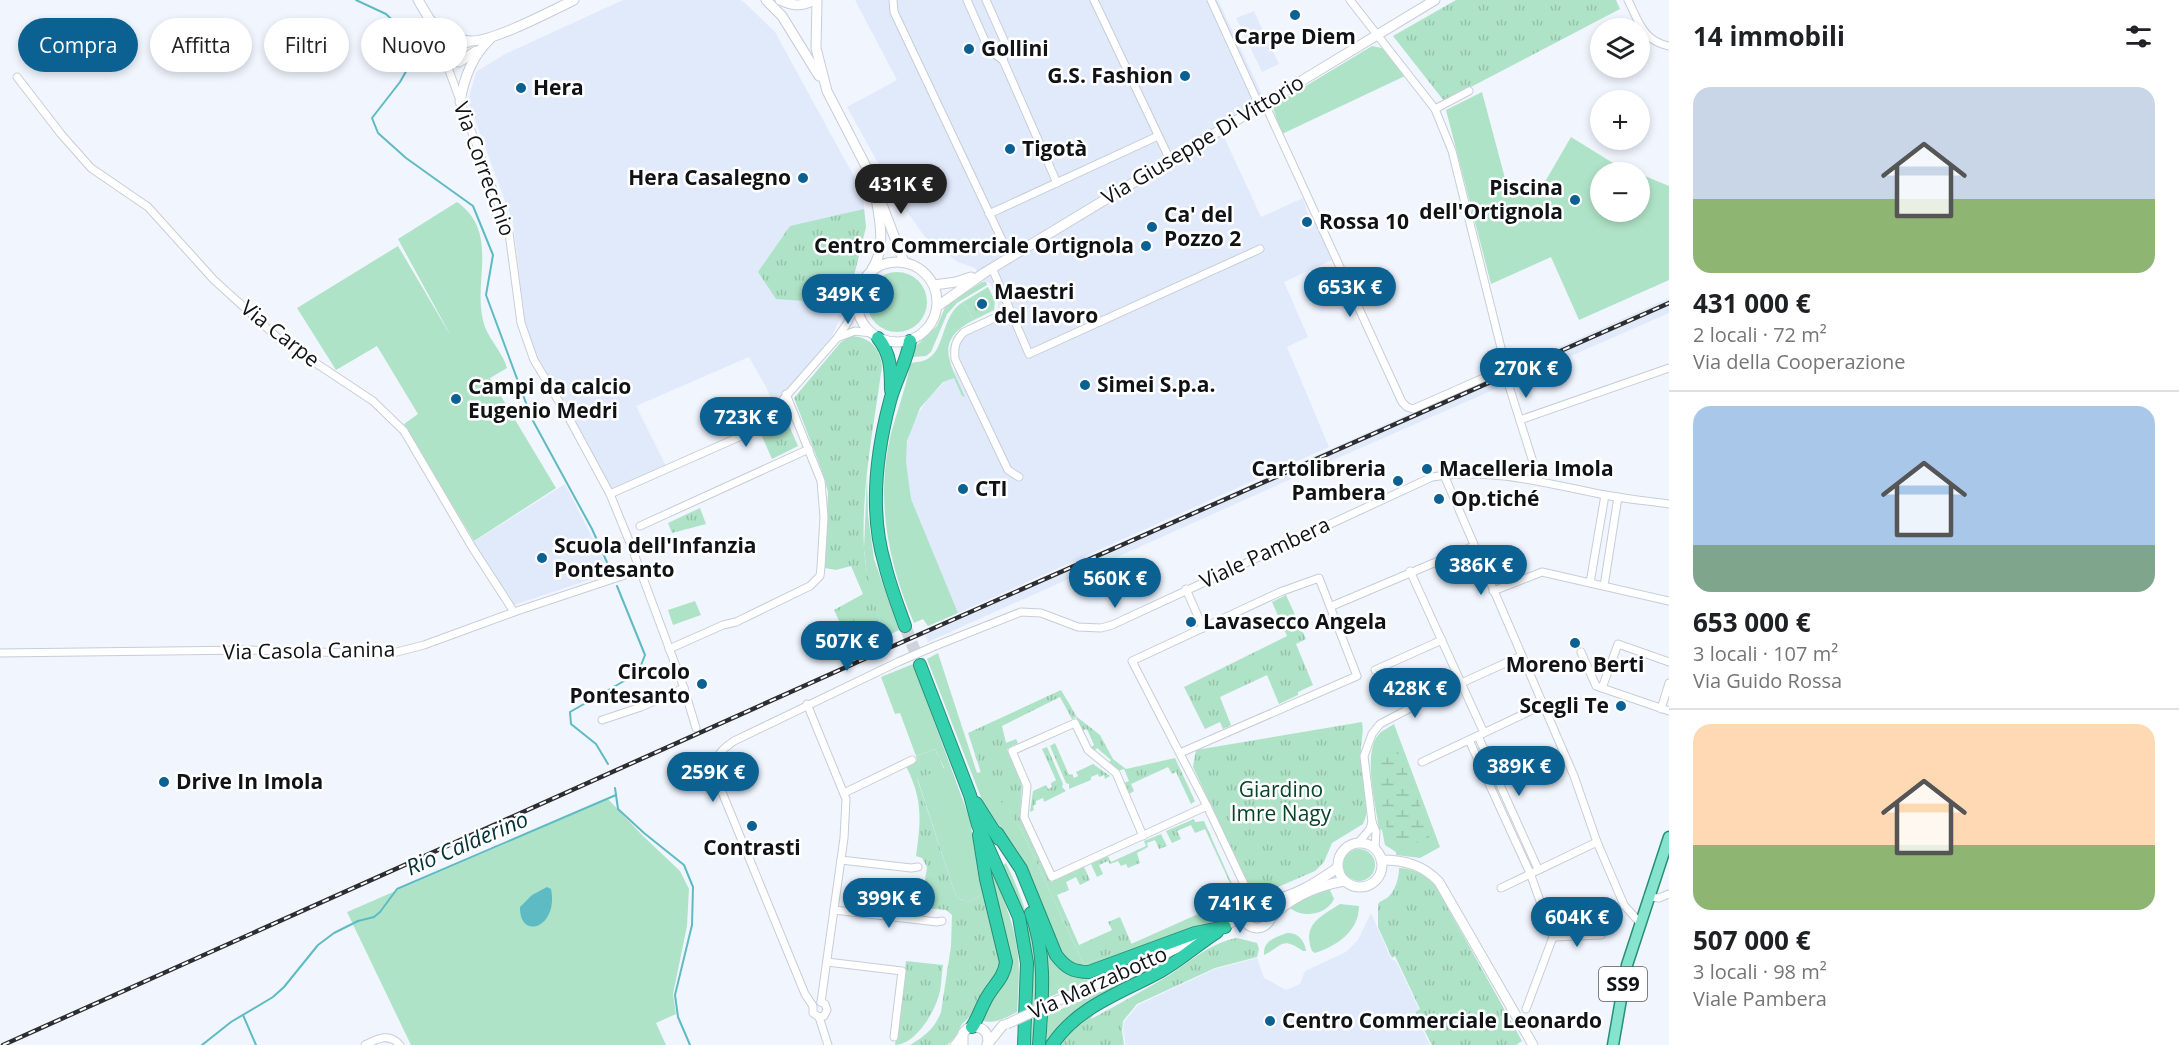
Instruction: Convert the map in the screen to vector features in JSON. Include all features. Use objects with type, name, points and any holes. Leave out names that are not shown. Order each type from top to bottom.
[{"type":"highway","points":[[874,335],[884,345],[890,362],[890,400]]},
{"type":"highway","points":[[905,626],[884,564],[875,490],[883,430],[890,400],[910,340]]},
{"type":"highway","points":[[920,665],[970,795],[978,825],[986,879],[1006,962],[1004,974],[985,1001],[973,1030]]},
{"type":"highway","points":[[970,795],[1021,869],[1056,955],[1065,967],[1076,972],[1089,972],[1195,933],[1225,927]]},
{"type":"highway","points":[[978,825],[1019,917],[1027,963],[1024,1045]]},
{"type":"highway","points":[[997,833],[1014,869],[1035,924],[1041,958],[1039,1045]]},
{"type":"highway","points":[[1052,1045],[1063,1029],[1081,1014],[1164,970],[1225,927]]},
{"type":"main road","name":"SS9","points":[[1613,1045],[1627,964],[1669,837]]},
{"type":"street","name":"Via Correcchio","points":[[417,0],[429,18]]},
{"type":"street","points":[[467,57],[490,39],[574,0]]},
{"type":"street","points":[[766,0],[782,16],[827,91],[872,178],[904,262]]},
{"type":"street","points":[[780,0],[791,5],[803,6],[816,0],[816,48],[827,91]]},
{"type":"street","points":[[893,0],[894,12],[1010,257]]},
{"type":"street","points":[[966,0],[989,50],[1003,60],[1058,183]]},
{"type":"street","points":[[986,0],[1006,45],[1003,60]]},
{"type":"street","points":[[1094,0],[1170,160]]},
{"type":"street","points":[[1211,0],[1402,402],[1413,409],[1506,368],[1452,151],[1435,108],[1350,0]]},
{"type":"street","name":"Via Giuseppe Di Vittorio","points":[[938,306],[1010,257],[1262,104],[1420,4],[1435,0]]},
{"type":"street","points":[[1628,0],[1650,40],[1659,45],[1669,46]]},
{"type":"street","points":[[467,42],[490,39]]},
{"type":"street","points":[[460,102],[466,75],[479,49]]},
{"type":"street","name":"Via Correcchio","points":[[449,72],[510,233],[521,323],[534,360],[610,494],[684,687],[696,728]]},
{"type":"street","name":"Via Carpe","points":[[17,77],[61,134],[91,168],[148,207],[214,280],[279,338],[373,401],[390,415],[404,431],[471,547],[514,612]]},
{"type":"street","points":[[1435,108],[1469,91]]},
{"type":"street","points":[[989,214],[1158,136]]},
{"type":"street","points":[[863,282],[876,263],[881,246],[872,178]]},
{"type":"street","points":[[988,271],[1010,311],[1029,354],[1260,249]]},
{"type":"street","points":[[610,494],[740,437],[768,417],[837,338],[848,321],[867,275],[880,266],[904,262],[922,270],[934,285],[938,306],[932,324],[926,331],[910,340],[899,343],[855,331],[837,338]]},
{"type":"street","name":"Via Giuseppe Di Vittorio","points":[[934,285],[956,282],[988,271]]},
{"type":"street","points":[[857,302],[861,319],[874,335]]},
{"type":"street","points":[[1010,311],[964,332],[958,338],[954,350],[955,359],[1008,471],[1019,477]]},
{"type":"street","points":[[1520,420],[1669,368]]},
{"type":"street","points":[[1509,386],[1539,481]]},
{"type":"street","points":[[669,649],[732,623],[810,586],[820,576],[824,517],[820,481],[786,394]]},
{"type":"street","points":[[640,526],[809,449]]},
{"type":"street","points":[[1444,475],[1574,776],[1596,842],[1624,905],[1640,923]]},
{"type":"street","name":"Viale Pambera","points":[[813,1006],[805,994],[717,780],[717,757],[722,749],[752,731],[898,662],[1021,612],[1041,613],[1078,627],[1101,628],[1432,477],[1444,475],[1509,476],[1605,495],[1669,504]]},
{"type":"street","points":[[1590,583],[1605,495]]},
{"type":"street","points":[[1604,586],[1618,497]]},
{"type":"street","points":[[1332,606],[1410,571],[1474,546]]},
{"type":"street","name":"Via Casola Canina","points":[[0,653],[249,650],[389,654],[424,645],[640,570]]},
{"type":"street","points":[[1410,571],[1462,684],[1481,735],[1538,869]]},
{"type":"street","points":[[1493,591],[1542,572],[1669,601]]},
{"type":"street","points":[[1180,753],[1357,676],[1332,606],[1319,578],[1280,592],[1132,661],[1257,901],[1270,910],[1270,919]]},
{"type":"street","points":[[1186,589],[1203,628]]},
{"type":"street","points":[[1375,670],[1442,640]]},
{"type":"street","points":[[1602,688],[1618,644],[1669,662]]},
{"type":"street","points":[[1581,652],[1596,686],[1665,710],[1669,683]]},
{"type":"street","points":[[1381,871],[1382,860],[1375,848],[1376,832],[1372,822],[1364,756],[1372,734],[1380,724],[1521,656]]},
{"type":"street","points":[[602,720],[641,707],[684,687]]},
{"type":"street","points":[[807,704],[844,793],[846,813],[821,1002]]},
{"type":"street","points":[[1422,762],[1543,705]]},
{"type":"street","points":[[1143,836],[1116,773],[1088,750],[1075,723],[1012,751],[1027,786],[1024,817],[1052,877],[1143,836],[1207,806]]},
{"type":"street","points":[[1469,740],[1530,873],[1553,937],[1526,1009]]},
{"type":"street","points":[[844,793],[912,760]]},
{"type":"street","points":[[1358,843],[1370,829],[1372,822]]},
{"type":"street","points":[[1501,888],[1596,842]]},
{"type":"street","points":[[1344,881],[1337,868],[1340,854],[1351,844],[1364,843],[1375,848]]},
{"type":"street","points":[[841,860],[918,867]]},
{"type":"street","points":[[1382,860],[1407,862],[1420,866],[1439,882],[1533,1045]]},
{"type":"street","points":[[1381,871],[1395,864],[1407,862]]},
{"type":"street","points":[[1257,901],[1282,898],[1318,882],[1337,868]]},
{"type":"street","name":"Via Marzabotto","points":[[1225,927],[1249,925],[1261,927],[1284,904],[1329,884],[1344,881],[1353,887],[1367,886],[1378,878],[1381,871]]},
{"type":"street","points":[[1648,897],[1659,898],[1669,894]]},
{"type":"street","name":"Via Marzabotto","points":[[973,1030],[1005,1025],[1225,927],[1244,914],[1246,906],[1257,901]]},
{"type":"street","points":[[834,910],[942,921]]},
{"type":"street","points":[[1244,914],[1249,925]]},
{"type":"street","points":[[1553,937],[1601,935]]},
{"type":"street","points":[[827,962],[902,971],[894,1037]]},
{"type":"street","points":[[821,1002],[813,1006],[813,1013],[819,1017],[828,1045]]},
{"type":"street","points":[[819,1017],[824,1016],[827,1010],[825,1004],[821,1002]]},
{"type":"street","name":"Via Marzabotto","points":[[987,1045],[1005,1025]]},
{"type":"street","points":[[954,1045],[973,1030]]},
{"type":"street","points":[[963,1045],[973,1030]]},
{"type":"street","points":[[973,1030],[988,1036],[987,1045]]},
{"type":"street","points":[[365,1045],[381,1037],[396,1040],[400,1045]]},
{"type":"shaded area","points":[[623,0],[741,0],[745,3],[775,32],[863,193],[866,227],[847,304],[832,336],[775,407],[749,357],[636,406],[668,470],[607,494],[529,356],[513,222],[468,101],[476,72],[505,54]]},
{"type":"shaded area","points":[[855,0],[1218,0],[1265,101],[1220,128],[1261,217],[1303,198],[1308,214],[1315,222],[1332,260],[1284,282],[1308,337],[1287,347],[1329,447],[958,613],[905,502],[905,454],[911,425],[927,400],[955,371],[949,350],[953,337],[960,329],[996,312],[998,301],[990,283],[982,281],[975,268],[958,262],[925,237],[898,199],[847,107],[897,80]]},
{"type":"shaded area","points":[[1254,11],[1279,64],[1262,72],[1236,18]]},
{"type":"shaded area","points":[[1669,298],[1669,313],[1331,461],[928,642],[923,631]]},
{"type":"shaded area","name":"Scuola dell'Infanzia Pontesanto","points":[[565,484],[610,573],[514,605],[472,543]]},
{"type":"shaded area","points":[[1371,913],[1391,959],[1396,961],[1419,1009],[1414,1012],[1430,1045],[1126,1045],[1124,1022],[1138,1005],[1215,969],[1257,958],[1264,978],[1286,990],[1300,984],[1305,971],[1346,952],[1358,940]]},
{"type":"green space","points":[[1456,0],[1616,0],[1620,9],[1603,18],[1590,18],[1590,25],[1444,101],[1393,36]]},
{"type":"green space","points":[[1372,46],[1386,49],[1405,76],[1282,134],[1273,108],[1276,104]]},
{"type":"green space","points":[[1482,92],[1510,197],[1546,180],[1571,137],[1611,162],[1590,162],[1590,222],[1650,222],[1650,178],[1669,186],[1669,280],[1579,320],[1551,257],[1491,284],[1446,110]]},
{"type":"green space","name":"Campi da calcio Eugenio Medri","points":[[457,202],[471,215],[478,229],[482,245],[481,311],[490,338],[503,357],[507,368],[490,378],[556,488],[474,541],[404,424],[418,414],[377,346],[336,370],[297,308],[398,246],[452,338],[398,239]]},
{"type":"green space","points":[[864,209],[866,227],[847,304],[776,299],[758,272],[790,226]]},
{"type":"green space","points":[[897,272],[918,281],[927,302],[918,323],[897,332],[876,323],[867,302],[876,281]]},
{"type":"green space","points":[[982,282],[986,282],[987,285],[957,303],[947,314],[931,352],[926,356],[912,357],[916,346],[937,326],[946,305]]},
{"type":"green space","points":[[988,287],[995,301],[994,310],[974,320],[963,302]]},
{"type":"green space","points":[[963,302],[974,320],[953,336],[948,354],[965,397],[962,396],[954,378],[943,382],[920,408],[907,441],[906,462],[911,499],[958,613],[928,626],[923,619],[914,623],[898,581],[885,515],[885,470],[890,437],[910,363],[925,360],[934,353],[951,314]]},
{"type":"green space","points":[[851,336],[869,341],[879,354],[882,366],[864,503],[864,549],[867,573],[887,643],[856,657],[834,610],[863,594],[851,566],[836,570],[825,568],[828,492],[794,398],[841,342]]},
{"type":"green space","points":[[783,412],[798,446],[772,459],[760,432]]},
{"type":"green space","points":[[867,475],[868,516],[874,559],[899,630],[885,637],[868,583],[864,549]]},
{"type":"green space","points":[[700,508],[706,524],[672,533],[668,523]]},
{"type":"green space","points":[[1286,595],[1306,639],[1296,644],[1313,685],[1279,704],[1267,675],[1220,697],[1231,725],[1223,729],[1220,722],[1205,729],[1184,687],[1287,636],[1272,602]]},
{"type":"green space","points":[[695,601],[701,615],[673,625],[668,610]]},
{"type":"green space","points":[[938,653],[977,773],[981,772],[1021,829],[1084,965],[1234,898],[1226,918],[1146,944],[1085,969],[1078,968],[1060,953],[1021,859],[982,800],[927,659]]},
{"type":"green space","points":[[913,664],[969,817],[984,892],[971,901],[956,897],[917,777],[944,768],[935,749],[916,756],[900,713],[895,714],[881,677]]},
{"type":"green space","points":[[1061,690],[1077,717],[1100,735],[1113,759],[1126,769],[1175,758],[1195,801],[1191,804],[1176,772],[1172,774],[1168,767],[1131,784],[1134,791],[1129,794],[1124,783],[1129,781],[1124,769],[1118,771],[1108,764],[1111,760],[1097,748],[1094,751],[1091,747],[1094,745],[1087,729],[1083,730],[1076,717],[1072,719],[1060,697],[1002,726],[1006,743],[1016,739],[1018,743],[1007,749],[1022,785],[1020,817],[1051,882],[1084,867],[1090,880],[1080,885],[1076,877],[1066,882],[1069,890],[1057,895],[1079,945],[1112,930],[1108,922],[1120,917],[1132,945],[1084,965],[1021,829],[982,776],[968,733]]},
{"type":"green space","name":"Giardino Imre Nagy","points":[[1362,722],[1361,746],[1367,797],[1363,824],[1332,843],[1324,862],[1315,871],[1278,887],[1254,885],[1249,887],[1193,767],[1196,750]]},
{"type":"green space","points":[[1394,724],[1440,847],[1420,858],[1396,855],[1396,852],[1385,845],[1382,830],[1379,829],[1371,778],[1372,751],[1375,740],[1381,732]]},
{"type":"green space","points":[[1055,743],[1069,775],[1072,774],[1074,778],[1078,776],[1076,772],[1093,764],[1110,776],[1105,779],[1104,775],[1099,777],[1098,774],[1091,777],[1091,780],[1069,789],[1069,784],[1066,783],[1050,746]]},
{"type":"green space","points":[[1047,747],[1063,784],[1062,787],[1066,791],[1044,802],[1043,798],[1036,801],[1033,806],[1034,810],[1030,812],[1033,791],[1046,785],[1048,789],[1056,780],[1042,749]]},
{"type":"green space","points":[[1396,747],[1432,834],[1425,841],[1396,846],[1391,839],[1385,818],[1377,760],[1381,755]]},
{"type":"green space","points":[[935,749],[944,769],[917,778],[956,897],[971,901],[984,892],[1000,964],[998,973],[979,999],[974,1013],[962,1024],[955,1037],[947,1045],[910,1045],[929,1031],[941,1012],[951,946],[952,915],[946,910],[927,908],[928,902],[922,900],[927,867],[922,858],[916,856],[919,832],[918,800],[906,766],[917,761],[916,756]]},
{"type":"green space","points":[[608,799],[680,871],[689,889],[687,926],[673,994],[676,1014],[656,1023],[666,1045],[411,1045],[347,912]]},
{"type":"green space","points":[[1194,819],[1195,822],[1204,821],[1237,895],[1234,898],[1235,894],[1205,829],[1195,833],[1191,825],[1177,831],[1181,839],[1172,843],[1166,831]]},
{"type":"green space","points":[[1161,834],[1167,846],[1159,849],[1155,840],[1147,843],[1148,847],[1137,853],[1140,863],[1128,868],[1126,864],[1121,866],[1118,861],[1110,864],[1108,861],[1099,865],[1103,874],[1097,877],[1091,864],[1108,856],[1111,862],[1146,846],[1144,841]]},
{"type":"green space","points":[[1359,849],[1370,854],[1375,865],[1370,876],[1359,881],[1348,876],[1343,865],[1348,854]]},
{"type":"green space","points":[[988,857],[1014,930],[1019,969],[1017,1012],[992,1022],[982,1021],[989,1002],[1009,975],[1010,961]]},
{"type":"green space","points":[[1006,863],[1025,909],[1034,952],[1036,995],[1034,1045],[1031,1045],[1033,974],[1031,953],[1022,911],[1003,865]]},
{"type":"green space","points":[[1399,868],[1418,873],[1435,885],[1522,1041],[1516,1045],[1432,1045],[1415,1012],[1420,1009],[1395,956],[1392,958],[1378,927],[1378,904],[1394,889]]},
{"type":"green space","points":[[1329,888],[1334,899],[1330,905],[1319,912],[1299,913],[1288,906]]},
{"type":"green space","points":[[1340,904],[1359,906],[1355,923],[1339,942],[1315,953],[1312,951],[1310,942],[1311,928],[1320,917]]},
{"type":"green space","points":[[1287,933],[1300,938],[1306,951],[1286,943],[1264,955],[1265,946],[1268,943]]},
{"type":"green space","points":[[1237,938],[1257,943],[1259,949],[1257,957],[1215,968],[1137,1004],[1123,1021],[1124,1045],[1058,1045],[1066,1032],[1096,1010],[1091,1019],[1140,993],[1209,948]]},
{"type":"green space","points":[[1045,943],[1052,958],[1061,969],[1073,976],[1081,977],[1090,977],[1163,949],[1060,995],[1059,993],[1048,998],[1048,961]]},
{"type":"green space","points":[[906,961],[943,965],[941,986],[935,1005],[922,1028],[909,1040],[895,1045]]},
{"type":"green space","points":[[1156,967],[1068,1017],[1046,1045],[1048,1015]]},
{"type":"water","points":[[547,887],[551,889],[552,902],[549,913],[544,921],[531,927],[521,918],[520,907],[532,895]]},
{"type":"waterway","points":[[356,0],[386,14],[406,33],[412,61],[400,82],[372,118],[378,133],[406,158],[473,206],[493,255],[486,295],[532,419],[592,529],[610,569]]},
{"type":"waterway","points":[[608,764],[596,744],[571,724],[570,712],[638,673],[645,655],[617,586]]},
{"type":"waterway","points":[[615,788],[618,809],[684,865],[693,887],[692,925],[675,995],[678,1017],[690,1045]]},
{"type":"waterway","name":"Rio Calderino","points":[[202,1045],[231,1022],[273,997],[318,945],[334,933],[358,921],[374,917],[397,889],[616,795]]},
{"type":"waterway","points":[[243,1015],[256,1045]]},
{"type":"tunnel","points":[[905,626],[920,664]]},
{"type":"railway","points":[[3,1045],[891,647],[1669,303]]},
{"type":"place","name":"Carpe Diem","points":[[1295,15]]},
{"type":"place","name":"Gollini","points":[[969,49]]},
{"type":"place","name":"G.S. Fashion","points":[[1185,76]]},
{"type":"place","name":"Hera","points":[[521,88]]},
{"type":"place","name":"Tigotà","points":[[1010,149]]},
{"type":"place","name":"Hera Casalegno","points":[[803,178]]},
{"type":"place","name":"Piscina dell'Ortignola","points":[[1575,200]]},
{"type":"place","name":"Rossa 10","points":[[1307,222]]},
{"type":"place","name":"Ca' del Pozzo 2","points":[[1152,227]]},
{"type":"place","name":"Centro Commerciale Ortignola","points":[[1146,246]]},
{"type":"place","name":"Maestri del lavoro","points":[[982,304]]},
{"type":"place","name":"Simei S.p.a.","points":[[1085,385]]},
{"type":"place","name":"Campi da calcio Eugenio Medri","points":[[456,399]]},
{"type":"place","name":"Macelleria Imola","points":[[1427,469]]},
{"type":"place","name":"Cartolibreria Pambera","points":[[1398,481]]},
{"type":"place","name":"CTI","points":[[963,489]]},
{"type":"place","name":"Op.tiché","points":[[1439,499]]},
{"type":"place","name":"Scuola dell'Infanzia Pontesanto","points":[[542,558]]},
{"type":"place","name":"Lavasecco Angela","points":[[1191,622]]},
{"type":"place","name":"Moreno Berti","points":[[1575,643]]},
{"type":"place","name":"Circolo Pontesanto","points":[[702,684]]},
{"type":"place","name":"Scegli Te","points":[[1621,706]]},
{"type":"place","name":"Drive In Imola","points":[[164,782]]},
{"type":"place","name":"Contrasti","points":[[752,826]]},
{"type":"place","name":"Centro Commerciale Leonardo","points":[[1270,1021]]}]
